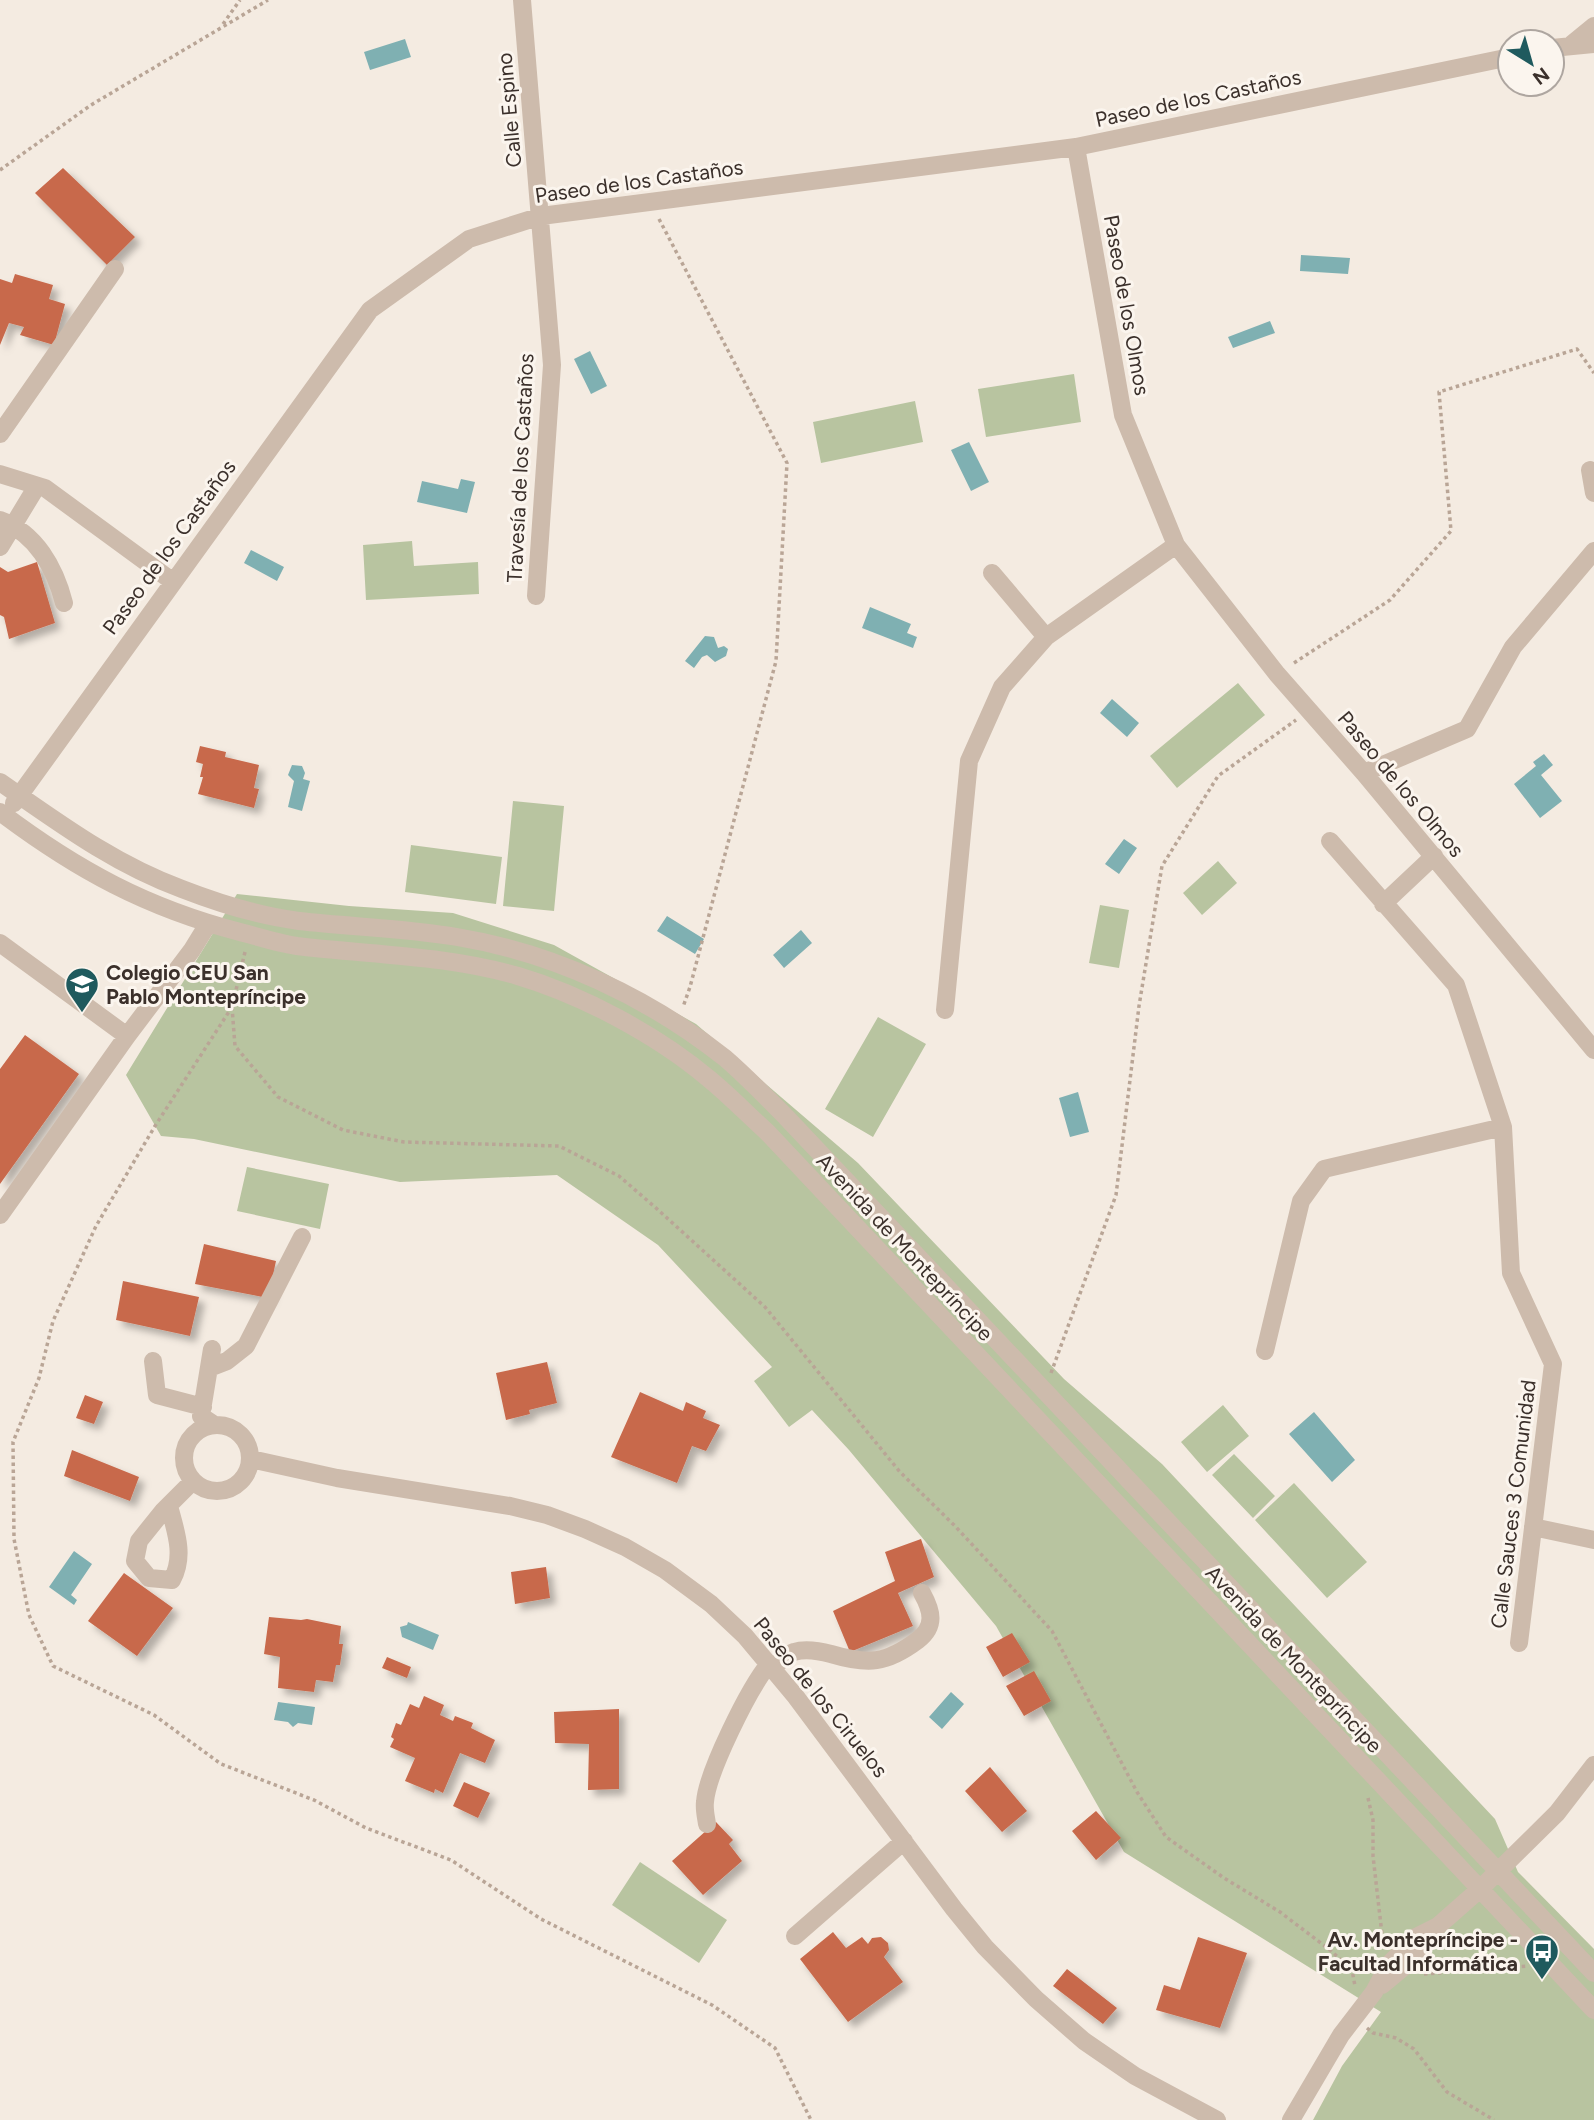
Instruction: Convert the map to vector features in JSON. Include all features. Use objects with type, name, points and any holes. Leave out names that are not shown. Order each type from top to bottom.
[{"type":"street","name":"Calle Espino","points":[[522,0],[541,216]]},
{"type":"street","points":[[1572,44],[1594,26]]},
{"type":"street","points":[[1566,45],[1594,44]]},
{"type":"street","name":"Paseo de los Castaños","points":[[2,814],[20,796],[172,581],[370,310],[469,239],[541,216],[1076,147],[1496,60]]},
{"type":"street","name":"Paseo de los Olmos","points":[[1076,147],[1123,415],[1176,545],[1278,674],[1434,856],[1594,1050]]},
{"type":"street","name":"Travesía de los Castaños","points":[[536,596],[552,365],[541,216]]},
{"type":"street","points":[[0,434],[115,269]]},
{"type":"street","points":[[1590,470],[1594,493]]},
{"type":"street","points":[[0,474],[45,488],[172,581]]},
{"type":"street","points":[[1,547],[7,523],[37,486]]},
{"type":"street","points":[[7,523],[34,541],[58,578],[64,603]]},
{"type":"street","points":[[946,1010],[969,761],[1002,687],[1046,637],[1176,545]]},
{"type":"street","points":[[1364,773],[1467,729],[1513,647],[1594,551]]},
{"type":"street","points":[[992,573],[1046,637]]},
{"type":"street","name":"Avenida de Montepríncipe","points":[[0,782],[95,848],[182,890],[251,911],[296,920],[457,937],[528,954],[590,976],[645,1004],[725,1058],[786,1116],[1594,1973]]},
{"type":"street","name":"Avenida de Montepríncipe","points":[[2,814],[70,861],[113,886],[173,912],[208,924],[295,945],[459,962],[518,976],[576,997],[671,1051],[708,1078],[766,1132],[1594,2010]]},
{"type":"street","name":"Calle Sauces 3 Comunidad","points":[[1330,841],[1456,985],[1503,1127],[1511,1273],[1553,1364],[1520,1643]]},
{"type":"street","points":[[1383,904],[1434,856]]},
{"type":"street","points":[[0,1215],[127,1036],[192,950],[208,924]]},
{"type":"street","points":[[0,943],[127,1036]]},
{"type":"street","points":[[1265,1351],[1301,1201],[1324,1169],[1503,1127]]},
{"type":"street","points":[[209,1368],[227,1361],[246,1346],[302,1237]]},
{"type":"street","points":[[212,1349],[201,1416],[214,1424],[225,1425],[244,1437],[251,1459],[243,1479],[226,1490],[215,1492],[193,1481],[184,1465],[187,1444],[193,1434],[214,1424]]},
{"type":"street","points":[[153,1361],[157,1395],[203,1407]]},
{"type":"street","name":"Paseo de los Ciruelos","points":[[251,1459],[337,1478],[510,1506],[547,1515],[625,1547],[665,1570],[711,1604],[745,1636],[805,1708],[954,1909],[985,1947],[1036,1999],[1084,2041],[1135,2076],[1217,2120]]},
{"type":"street","points":[[169,1506],[193,1481]]},
{"type":"street","points":[[1533,1527],[1594,1540]]},
{"type":"street","points":[[708,1824],[705,1805],[707,1788],[757,1678],[770,1666],[793,1652],[817,1650],[849,1659],[877,1662],[907,1648],[922,1637],[932,1623],[931,1609],[922,1593]]},
{"type":"street","points":[[1291,2120],[1341,2035],[1416,1937],[1438,1926],[1480,1889],[1558,1813],[1594,1765]]},
{"type":"street","points":[[795,1936],[904,1841]]},
{"type":"path","points":[[222,26],[240,0]]},
{"type":"path","points":[[0,170],[91,106],[268,0]]},
{"type":"path","points":[[650,202],[787,463],[776,661],[690,987],[676,1024]]},
{"type":"path","points":[[1278,674],[1390,600],[1451,531],[1439,391],[1577,349],[1594,373]]},
{"type":"path","points":[[1040,1388],[1051,1375],[1116,1195],[1139,1006],[1162,866],[1218,776],[1309,711]]},
{"type":"path","points":[[249,935],[232,1007],[235,1046],[278,1097],[343,1130],[404,1142],[559,1146],[619,1176],[765,1307],[900,1472],[955,1525],[1052,1631],[1137,1791],[1166,1837],[1224,1878],[1280,1912],[1352,1970],[1357,2014],[1363,2025],[1373,2033],[1396,2038],[1414,2049],[1447,2092],[1494,2120]]},
{"type":"path","points":[[232,1007],[155,1126],[96,1226],[53,1321],[39,1378],[13,1442],[14,1539],[29,1615],[53,1666],[154,1715],[221,1764],[314,1800],[366,1828],[451,1860],[541,1919],[712,2005],[775,2048],[811,2120]]},
{"type":"path","points":[[1360,1762],[1373,1820],[1373,1856],[1385,1958],[1391,1970],[1551,1964]]},
{"type":"green space","points":[[1074,374],[1081,422],[986,437],[978,389]]},
{"type":"green space","points":[[915,401],[923,442],[821,463],[813,422]]},
{"type":"green space","points":[[412,541],[414,566],[478,562],[479,594],[366,600],[363,545]]},
{"type":"green space","points":[[1238,683],[1265,715],[1177,788],[1150,756]]},
{"type":"green space","points":[[513,801],[564,806],[554,911],[503,906]]},
{"type":"green space","points":[[411,845],[502,857],[496,904],[405,892]]},
{"type":"green space","points":[[1218,861],[1237,883],[1202,915],[1183,893]]},
{"type":"green space","points":[[237,894],[349,906],[453,913],[554,945],[696,1024],[858,1163],[1064,1379],[1162,1464],[1495,1819],[1518,1872],[1594,1949],[1594,2120],[1313,2120],[1342,2066],[1381,2012],[1124,1852],[996,1626],[849,1450],[812,1410],[789,1427],[754,1381],[772,1367],[658,1245],[557,1175],[400,1182],[194,1139],[161,1136],[126,1075]]},
{"type":"green space","points":[[1100,905],[1129,910],[1119,968],[1089,963]]},
{"type":"green space","points":[[878,1017],[926,1044],[873,1137],[825,1109]]},
{"type":"green space","points":[[247,1167],[329,1184],[320,1229],[237,1211]]},
{"type":"green space","points":[[1223,1405],[1249,1436],[1207,1472],[1181,1442]]},
{"type":"green space","points":[[1234,1454],[1275,1496],[1253,1518],[1212,1475]]},
{"type":"green space","points":[[1294,1483],[1367,1562],[1327,1598],[1255,1520]]},
{"type":"green space","points":[[640,1862],[727,1920],[699,1963],[612,1905]]},
{"type":"water","points":[[405,39],[411,57],[370,70],[364,52]]},
{"type":"water","points":[[1301,255],[1350,258],[1348,274],[1300,271]]},
{"type":"water","points":[[1270,321],[1275,333],[1233,348],[1228,337]]},
{"type":"water","points":[[590,351],[607,386],[591,394],[574,359]]},
{"type":"water","points":[[969,442],[989,482],[971,491],[951,450]]},
{"type":"water","points":[[461,479],[475,482],[467,513],[417,502],[422,481],[458,489]]},
{"type":"water","points":[[251,550],[284,567],[277,581],[244,563]]},
{"type":"water","points":[[870,607],[911,624],[907,633],[917,637],[913,648],[862,628]]},
{"type":"water","points":[[705,636],[714,637],[718,648],[724,646],[728,649],[726,656],[715,662],[707,655],[702,657],[694,668],[685,661]]},
{"type":"water","points":[[1112,699],[1139,723],[1127,737],[1100,713]]},
{"type":"water","points":[[1544,754],[1553,765],[1541,775],[1562,801],[1540,818],[1514,784],[1536,766],[1533,762]]},
{"type":"water","points":[[292,765],[302,766],[305,773],[303,779],[310,781],[302,811],[288,807],[294,781],[288,775]]},
{"type":"water","points":[[1124,839],[1137,848],[1119,874],[1105,864]]},
{"type":"water","points":[[667,916],[704,939],[695,954],[657,931]]},
{"type":"water","points":[[801,930],[812,943],[784,968],[773,955]]},
{"type":"water","points":[[1078,1092],[1089,1132],[1070,1137],[1059,1098]]},
{"type":"water","points":[[1314,1412],[1355,1460],[1332,1482],[1289,1434]]},
{"type":"water","points":[[74,1551],[92,1564],[71,1595],[77,1600],[74,1605],[49,1587]]},
{"type":"water","points":[[408,1622],[439,1635],[433,1650],[402,1637],[400,1627]]},
{"type":"water","points":[[951,1692],[964,1704],[942,1729],[929,1717]]},
{"type":"water","points":[[278,1702],[315,1707],[312,1725],[298,1723],[293,1727],[288,1722],[274,1720]]},
{"type":"building","points":[[63,168],[135,237],[107,265],[35,193]]},
{"type":"building","points":[[15,274],[53,285],[49,299],[65,304],[54,345],[20,335],[24,327],[9,323],[0,345],[0,279],[12,283]]},
{"type":"building","points":[[37,562],[55,623],[9,639],[4,617],[0,615],[0,567],[8,572]]},
{"type":"building","points":[[200,746],[226,752],[225,757],[259,765],[254,788],[259,789],[254,808],[198,794],[203,777],[200,777],[203,764],[196,762]]},
{"type":"building","points":[[25,1035],[79,1074],[0,1184],[0,1069]]},
{"type":"building","points":[[204,1244],[276,1261],[268,1298],[195,1284]]},
{"type":"building","points":[[123,1281],[199,1297],[190,1336],[116,1320]]},
{"type":"building","points":[[547,1362],[557,1403],[529,1410],[530,1414],[506,1420],[496,1373]]},
{"type":"building","points":[[640,1392],[683,1411],[686,1402],[706,1411],[703,1418],[720,1425],[706,1451],[692,1446],[677,1483],[611,1457]]},
{"type":"building","points":[[85,1395],[103,1402],[94,1424],[76,1418]]},
{"type":"building","points":[[72,1450],[139,1477],[130,1501],[64,1476]]},
{"type":"building","points":[[921,1539],[934,1577],[898,1593],[913,1626],[850,1652],[833,1611],[895,1581],[885,1552]]},
{"type":"building","points":[[546,1567],[550,1598],[515,1604],[511,1572]]},
{"type":"building","points":[[124,1573],[173,1608],[137,1656],[88,1621]]},
{"type":"building","points":[[269,1617],[307,1619],[341,1626],[339,1644],[343,1644],[340,1665],[336,1665],[333,1682],[316,1680],[314,1692],[278,1688],[280,1657],[264,1654]]},
{"type":"building","points":[[1012,1633],[1030,1662],[1003,1677],[986,1647]]},
{"type":"building","points":[[387,1657],[411,1667],[407,1678],[382,1668]]},
{"type":"building","points":[[1034,1671],[1051,1701],[1024,1716],[1006,1686]]},
{"type":"building","points":[[424,1696],[444,1705],[440,1715],[453,1721],[455,1716],[473,1723],[471,1728],[495,1740],[485,1763],[460,1753],[443,1793],[435,1789],[434,1793],[405,1781],[415,1758],[390,1747],[396,1723],[401,1725],[410,1704],[419,1708]]},
{"type":"building","points":[[619,1709],[619,1789],[588,1790],[589,1744],[555,1743],[554,1712]]},
{"type":"building","points":[[990,1767],[1027,1811],[1002,1832],[965,1791]]},
{"type":"building","points":[[464,1782],[490,1793],[478,1818],[453,1806]]},
{"type":"building","points":[[1096,1811],[1121,1838],[1096,1860],[1072,1831]]},
{"type":"building","points":[[716,1822],[733,1840],[729,1844],[742,1861],[703,1895],[672,1861]]},
{"type":"building","points":[[833,1932],[846,1948],[862,1937],[868,1944],[872,1938],[881,1937],[888,1943],[889,1950],[884,1957],[903,1982],[848,2022],[800,1959]]},
{"type":"building","points":[[1198,1937],[1247,1953],[1220,2028],[1156,2010],[1164,1985],[1180,1990]]},
{"type":"building","points":[[1067,1969],[1117,2008],[1103,2024],[1053,1986]]},
{"type":"place","name":"Colegio CEU San Pablo Montepríncipe","points":[[82,1014]]},
{"type":"place","name":"Av. Montepríncipe - Facultad Informática","points":[[1542,1981]]}]
